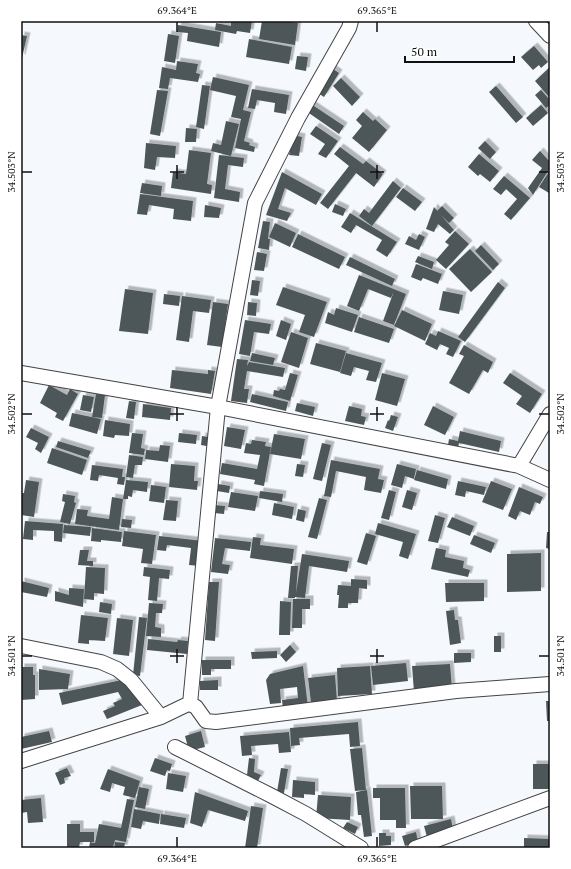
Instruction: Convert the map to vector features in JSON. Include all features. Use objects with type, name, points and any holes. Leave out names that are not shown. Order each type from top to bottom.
[{"type":"street","points":[[190,704],[218,407],[255,204],[298,118],[349,28],[350,21]]},
{"type":"street","points":[[536,21],[549,33]]},
{"type":"street","points":[[21,373],[218,407],[519,466],[550,480]]},
{"type":"street","points":[[519,466],[550,414]]},
{"type":"street","points":[[21,646],[101,662],[117,669],[131,680],[161,717]]},
{"type":"street","points":[[21,761],[161,717],[190,704],[196,707],[206,721],[216,722],[456,691],[550,684]]},
{"type":"street","points":[[175,747],[306,814],[361,848]]},
{"type":"street","points":[[415,848],[550,798]]},
{"type":"building","points":[[231,21],[252,21],[250,33],[237,31],[236,34],[215,30],[216,23],[231,26]]},
{"type":"building","points":[[262,21],[285,21],[298,23],[295,45],[259,39]]},
{"type":"building","points":[[178,25],[221,32],[219,47],[187,41],[188,33],[177,32]]},
{"type":"building","points":[[168,34],[179,36],[175,63],[164,61]]},
{"type":"building","points":[[21,35],[27,36],[22,58],[21,58]]},
{"type":"building","points":[[249,39],[292,47],[289,64],[246,57]]},
{"type":"building","points":[[534,46],[548,62],[541,68],[539,65],[533,70],[521,57]]},
{"type":"building","points":[[297,56],[308,57],[306,71],[295,69]]},
{"type":"building","points":[[177,61],[198,64],[196,73],[200,74],[198,82],[170,78],[168,89],[159,88],[162,67],[176,70]]},
{"type":"building","points":[[330,67],[339,73],[324,97],[315,91]]},
{"type":"building","points":[[550,67],[550,98],[535,81]]},
{"type":"building","points":[[213,77],[249,85],[243,110],[251,112],[244,141],[255,147],[254,152],[235,148],[241,119],[231,117],[236,96],[210,90]]},
{"type":"building","points":[[341,78],[360,97],[352,106],[333,86]]},
{"type":"building","points":[[202,85],[210,86],[204,129],[196,127]]},
{"type":"building","points":[[496,86],[523,117],[516,123],[489,92]]},
{"type":"building","points":[[252,89],[289,95],[286,114],[274,112],[275,103],[257,100],[255,109],[248,108]]},
{"type":"building","points":[[157,90],[168,91],[160,136],[150,134]]},
{"type":"building","points":[[541,90],[550,100],[550,105],[546,108],[535,95]]},
{"type":"building","points":[[311,104],[344,126],[339,134],[306,111]]},
{"type":"building","points":[[541,105],[548,113],[533,126],[526,118]]},
{"type":"building","points":[[363,112],[373,121],[375,119],[387,130],[369,152],[352,138],[362,126],[356,120]]},
{"type":"building","points":[[226,121],[239,124],[231,156],[211,151],[213,143],[221,145]]},
{"type":"building","points":[[316,126],[338,141],[326,158],[318,154],[325,144],[310,134]]},
{"type":"building","points":[[186,128],[197,129],[196,142],[185,142]]},
{"type":"building","points":[[293,135],[302,137],[299,156],[289,155]]},
{"type":"building","points":[[485,141],[496,152],[490,159],[478,148]]},
{"type":"building","points":[[146,143],[176,146],[175,158],[157,157],[155,170],[144,168]]},
{"type":"building","points":[[340,147],[363,164],[366,161],[383,174],[374,187],[356,173],[328,209],[320,203],[349,166],[334,154]]},
{"type":"building","points":[[189,150],[211,153],[207,184],[212,185],[211,194],[171,188],[173,172],[186,174]]},
{"type":"building","points":[[540,151],[550,162],[550,168],[533,195],[528,188],[542,168],[532,160]]},
{"type":"building","points":[[479,154],[499,171],[490,182],[480,174],[478,176],[468,167]]},
{"type":"building","points":[[219,155],[244,158],[243,167],[228,165],[225,189],[240,192],[239,202],[214,198]]},
{"type":"building","points":[[550,170],[550,191],[549,193],[539,187]]},
{"type":"building","points":[[282,172],[322,194],[316,205],[285,188],[278,209],[291,213],[287,221],[266,215]]},
{"type":"building","points":[[504,176],[530,198],[511,220],[504,214],[517,199],[506,189],[501,195],[493,189]]},
{"type":"building","points":[[393,181],[401,188],[372,226],[359,216],[364,209],[369,213]]},
{"type":"building","points":[[142,183],[162,186],[161,196],[140,193]]},
{"type":"building","points":[[403,188],[422,202],[415,211],[396,197]]},
{"type":"building","points":[[140,194],[193,201],[191,221],[173,219],[174,209],[149,205],[147,215],[137,214]]},
{"type":"building","points":[[335,204],[346,209],[343,216],[332,212]]},
{"type":"building","points":[[205,205],[221,208],[219,218],[204,217]]},
{"type":"building","points":[[442,206],[454,218],[449,223],[437,211]]},
{"type":"building","points":[[434,207],[454,230],[450,234],[438,224],[434,232],[426,229]]},
{"type":"building","points":[[350,213],[397,242],[387,257],[376,250],[382,240],[356,225],[351,233],[341,227]]},
{"type":"building","points":[[263,221],[270,222],[268,239],[270,239],[269,250],[258,248]]},
{"type":"building","points":[[275,223],[296,233],[290,247],[269,237]]},
{"type":"building","points":[[455,231],[469,244],[446,269],[436,260],[449,245],[445,242]]},
{"type":"building","points":[[298,234],[345,257],[339,269],[292,247]]},
{"type":"building","points":[[419,234],[425,237],[419,250],[405,244],[409,236],[416,240]]},
{"type":"building","points":[[481,245],[499,264],[493,270],[475,251]]},
{"type":"building","points":[[470,249],[492,272],[471,292],[449,269]]},
{"type":"building","points":[[257,252],[267,254],[264,271],[254,270]]},
{"type":"building","points":[[418,256],[434,262],[432,269],[415,262]]},
{"type":"building","points":[[350,257],[395,279],[392,286],[346,265]]},
{"type":"building","points":[[416,264],[442,274],[438,284],[423,278],[421,281],[411,277]]},
{"type":"building","points":[[359,275],[406,294],[394,325],[383,321],[394,291],[391,298],[368,289],[359,311],[347,306]]},
{"type":"building","points":[[252,280],[260,281],[258,296],[250,295]]},
{"type":"building","points":[[498,282],[505,288],[465,342],[458,337]]},
{"type":"building","points":[[283,287],[327,302],[314,337],[299,332],[305,315],[276,305]]},
{"type":"building","points":[[125,289],[153,293],[148,334],[119,331]]},
{"type":"building","points":[[443,291],[463,295],[459,314],[439,310]]},
{"type":"building","points":[[164,294],[180,296],[179,306],[163,304]]},
{"type":"building","points":[[182,296],[211,300],[209,313],[193,311],[189,342],[176,340]]},
{"type":"building","points":[[213,302],[228,304],[222,347],[207,345]]},
{"type":"building","points":[[248,302],[257,303],[256,316],[247,315]]},
{"type":"building","points":[[336,308],[358,315],[352,332],[325,323],[328,312],[334,315]]},
{"type":"building","points":[[402,310],[432,324],[425,341],[394,326]]},
{"type":"building","points":[[359,317],[394,329],[389,343],[354,332]]},
{"type":"building","points":[[245,320],[271,324],[269,334],[254,332],[250,356],[239,354]]},
{"type":"building","points":[[281,320],[291,324],[286,340],[276,336]]},
{"type":"building","points":[[438,331],[461,341],[453,357],[446,354],[449,348],[440,344],[437,350],[425,344],[430,333],[436,336]]},
{"type":"building","points":[[291,332],[308,338],[299,368],[281,362]]},
{"type":"building","points":[[316,343],[346,351],[340,372],[310,364]]},
{"type":"building","points":[[464,345],[493,362],[488,373],[483,370],[469,394],[449,383],[464,356],[459,354]]},
{"type":"building","points":[[252,353],[275,358],[273,365],[250,361]]},
{"type":"building","points":[[346,353],[382,363],[376,382],[366,380],[369,371],[354,367],[351,376],[340,373]]},
{"type":"building","points":[[237,359],[248,360],[247,366],[249,362],[285,368],[283,377],[247,371],[244,389],[249,389],[247,403],[231,401]]},
{"type":"building","points":[[172,370],[208,374],[208,370],[215,371],[211,394],[170,388]]},
{"type":"building","points":[[290,373],[298,375],[290,401],[273,396],[274,390],[285,390]]},
{"type":"building","points":[[382,373],[405,379],[397,406],[375,400]]},
{"type":"building","points":[[510,373],[542,394],[530,413],[516,404],[522,396],[503,383]]},
{"type":"building","points":[[49,385],[67,395],[70,389],[78,394],[63,421],[55,417],[57,413],[40,403]]},
{"type":"building","points":[[96,394],[105,395],[102,418],[92,417]]},
{"type":"building","points":[[252,394],[288,402],[286,411],[250,402]]},
{"type":"building","points":[[83,395],[94,397],[91,412],[80,410]]},
{"type":"building","points":[[129,401],[136,402],[134,419],[126,418]]},
{"type":"building","points":[[297,403],[315,407],[313,416],[295,411]]},
{"type":"building","points":[[143,404],[171,408],[170,420],[142,417]]},
{"type":"building","points":[[349,406],[362,409],[361,416],[366,417],[364,425],[345,421]]},
{"type":"building","points":[[433,406],[454,417],[445,435],[424,425]]},
{"type":"building","points":[[72,413],[101,419],[97,434],[69,426]]},
{"type":"building","points":[[391,415],[398,417],[393,431],[385,428]]},
{"type":"building","points":[[105,420],[130,424],[129,436],[115,435],[114,438],[103,436]]},
{"type":"building","points":[[227,427],[245,430],[241,449],[224,446]]},
{"type":"building","points":[[31,428],[49,437],[41,453],[35,449],[38,443],[26,437]]},
{"type":"building","points":[[460,431],[501,441],[499,452],[459,443],[458,448],[448,445],[449,439],[458,441]]},
{"type":"building","points":[[132,433],[143,434],[141,448],[145,449],[144,455],[129,453]]},
{"type":"building","points":[[179,433],[197,435],[196,444],[178,442]]},
{"type":"building","points":[[274,434],[305,439],[301,459],[270,454]]},
{"type":"building","points":[[202,436],[214,438],[212,447],[201,445]]},
{"type":"building","points":[[252,440],[266,442],[265,446],[271,447],[264,486],[254,484],[255,480],[220,474],[222,463],[257,469],[260,455],[244,453],[246,443],[251,444]]},
{"type":"building","points":[[58,441],[91,451],[88,458],[56,447]]},
{"type":"building","points":[[322,443],[331,445],[322,481],[313,479]]},
{"type":"building","points":[[160,445],[170,446],[168,462],[145,459],[146,450],[159,451]]},
{"type":"building","points":[[52,448],[87,460],[82,475],[47,463]]},
{"type":"building","points":[[129,455],[143,457],[142,465],[135,465],[133,478],[126,477]]},
{"type":"building","points":[[331,460],[380,469],[378,479],[384,480],[381,493],[364,490],[366,477],[336,471],[331,497],[324,496]]},
{"type":"building","points":[[171,464],[195,466],[194,481],[198,481],[197,490],[169,487]]},
{"type":"building","points":[[297,464],[305,465],[303,477],[295,476]]},
{"type":"building","points":[[397,464],[416,469],[414,479],[405,476],[402,488],[391,485]]},
{"type":"building","points":[[92,465],[123,469],[122,477],[125,477],[124,485],[117,484],[118,478],[99,475],[98,481],[90,480]]},
{"type":"building","points":[[417,470],[448,479],[446,489],[414,480]]},
{"type":"building","points":[[26,480],[39,482],[34,517],[21,515],[21,493],[24,493]]},
{"type":"building","points":[[126,480],[148,482],[147,492],[133,490],[132,497],[128,496],[128,499],[123,499]]},
{"type":"building","points":[[458,481],[486,487],[484,495],[466,491],[465,497],[455,495]]},
{"type":"building","points":[[491,481],[512,489],[503,510],[482,502]]},
{"type":"building","points":[[218,484],[230,486],[229,493],[217,491]]},
{"type":"building","points":[[151,485],[166,487],[164,503],[149,501]]},
{"type":"building","points":[[519,487],[543,497],[540,504],[535,502],[530,515],[520,511],[516,520],[508,516]]},
{"type":"building","points":[[389,490],[396,492],[389,520],[381,518]]},
{"type":"building","points":[[407,490],[417,493],[412,510],[402,507]]},
{"type":"building","points":[[260,491],[283,494],[282,502],[259,498]]},
{"type":"building","points":[[231,492],[258,496],[255,511],[228,507]]},
{"type":"building","points":[[63,494],[75,496],[74,502],[76,503],[70,524],[60,522],[65,502],[62,501]]},
{"type":"building","points":[[112,497],[123,499],[119,530],[75,524],[77,509],[88,510],[87,516],[109,519]]},
{"type":"building","points":[[319,498],[327,500],[317,539],[308,537]]},
{"type":"building","points":[[166,500],[178,501],[176,521],[163,520]]},
{"type":"building","points":[[274,503],[294,507],[292,519],[272,515]]},
{"type":"building","points":[[214,505],[225,506],[224,514],[214,513]]},
{"type":"building","points":[[298,509],[306,511],[304,522],[296,520]]},
{"type":"building","points":[[435,515],[445,518],[438,543],[428,541]]},
{"type":"building","points":[[452,517],[474,526],[470,536],[447,527]]},
{"type":"building","points":[[122,519],[132,520],[131,528],[121,527]]},
{"type":"building","points":[[25,521],[63,524],[62,542],[54,541],[54,531],[33,530],[33,540],[23,539]]},
{"type":"building","points":[[378,523],[416,534],[408,559],[399,556],[403,542],[375,534]]},
{"type":"building","points":[[64,525],[91,527],[90,536],[63,533]]},
{"type":"building","points":[[92,528],[122,532],[121,542],[101,540],[101,542],[91,541]]},
{"type":"building","points":[[124,531],[156,535],[152,564],[141,563],[143,549],[122,546]]},
{"type":"building","points":[[547,532],[550,532],[550,549],[546,548]]},
{"type":"building","points":[[366,533],[376,536],[367,565],[357,562]]},
{"type":"building","points":[[474,535],[495,543],[491,553],[470,544]]},
{"type":"building","points":[[159,536],[203,541],[200,566],[189,565],[191,548],[167,545],[166,551],[157,550]]},
{"type":"building","points":[[253,537],[261,538],[260,545],[294,549],[292,564],[250,558]]},
{"type":"building","points":[[215,538],[251,542],[250,551],[225,548],[222,564],[230,565],[228,574],[211,572]]},
{"type":"building","points":[[436,548],[446,550],[445,557],[464,561],[463,568],[470,570],[468,577],[431,569]]},
{"type":"building","points":[[80,550],[89,550],[87,561],[93,561],[93,566],[78,565]]},
{"type":"building","points":[[541,553],[541,591],[507,592],[507,554]]},
{"type":"building","points":[[302,554],[349,561],[347,572],[309,566],[305,598],[288,598],[291,566],[298,566],[296,593]]},
{"type":"building","points":[[86,567],[105,568],[104,594],[94,593],[94,600],[84,599]]},
{"type":"building","points":[[144,567],[170,570],[169,579],[159,578],[157,601],[148,600],[150,577],[143,576]]},
{"type":"building","points":[[351,579],[367,580],[367,589],[359,588],[358,603],[348,603],[348,608],[338,608],[338,585],[351,586]]},
{"type":"building","points":[[21,581],[49,588],[47,597],[21,592]]},
{"type":"building","points":[[209,582],[219,582],[215,641],[205,640]]},
{"type":"building","points":[[445,583],[484,583],[484,601],[446,602]]},
{"type":"building","points":[[69,588],[84,589],[83,607],[55,601],[55,591],[69,595]]},
{"type":"building","points":[[293,599],[310,599],[310,609],[302,609],[302,628],[292,628]]},
{"type":"building","points":[[280,601],[291,602],[290,635],[279,635]]},
{"type":"building","points":[[100,602],[112,604],[111,614],[99,612]]},
{"type":"building","points":[[149,603],[163,604],[162,613],[156,613],[155,627],[161,628],[161,637],[146,636]]},
{"type":"building","points":[[454,610],[455,620],[458,620],[461,643],[450,645],[446,611]]},
{"type":"building","points":[[81,615],[108,618],[105,641],[89,640],[89,644],[78,643]]},
{"type":"building","points":[[139,617],[147,618],[140,676],[133,675]]},
{"type":"building","points":[[117,618],[133,620],[129,656],[113,654]]},
{"type":"building","points":[[494,636],[501,636],[501,652],[494,652]]},
{"type":"building","points":[[148,639],[177,642],[178,640],[188,641],[187,654],[147,650]]},
{"type":"building","points":[[290,645],[296,652],[286,662],[280,655]]},
{"type":"building","points":[[277,651],[277,658],[252,659],[251,652]]},
{"type":"building","points":[[454,653],[471,653],[471,662],[454,663]]},
{"type":"building","points":[[202,660],[231,660],[231,669],[211,669],[211,675],[202,675]]},
{"type":"building","points":[[406,663],[408,681],[373,685],[371,666]]},
{"type":"building","points":[[450,664],[452,689],[414,692],[412,666]]},
{"type":"building","points":[[303,666],[308,707],[283,709],[282,700],[298,698],[297,687],[280,689],[281,703],[270,704],[266,680],[270,674]]},
{"type":"building","points":[[370,666],[372,694],[338,696],[337,668]]},
{"type":"building","points":[[21,667],[33,667],[33,675],[35,675],[35,699],[21,700]]},
{"type":"building","points":[[39,669],[70,674],[68,689],[39,690]]},
{"type":"building","points":[[335,675],[337,701],[311,703],[308,678]]},
{"type":"building","points":[[122,680],[142,705],[107,719],[103,711],[115,706],[113,703],[122,699],[118,692],[62,705],[59,693]]},
{"type":"building","points":[[218,680],[218,690],[200,690],[200,681]]},
{"type":"building","points":[[546,701],[550,701],[550,721],[547,721]]},
{"type":"building","points":[[358,722],[360,746],[350,747],[349,734],[299,738],[300,745],[291,746],[290,728]]},
{"type":"building","points":[[49,731],[52,742],[21,749],[21,737]]},
{"type":"building","points":[[201,731],[205,747],[189,751],[185,736]]},
{"type":"building","points":[[289,732],[291,752],[279,753],[278,744],[251,746],[252,755],[242,756],[240,736]]},
{"type":"building","points":[[362,748],[366,790],[355,791],[350,749]]},
{"type":"building","points":[[155,758],[172,764],[170,771],[167,770],[165,776],[150,771]]},
{"type":"building","points":[[249,758],[255,759],[254,772],[261,775],[258,781],[247,775]]},
{"type":"building","points":[[533,764],[550,764],[550,789],[533,789]]},
{"type":"building","points":[[67,768],[71,776],[64,778],[65,783],[60,785],[55,773]]},
{"type":"building","points":[[281,768],[288,769],[284,793],[277,792]]},
{"type":"building","points":[[108,769],[140,781],[135,798],[123,795],[125,787],[112,783],[110,792],[100,789]]},
{"type":"building","points":[[168,773],[186,776],[183,792],[166,789]]},
{"type":"building","points":[[293,780],[315,782],[315,795],[304,794],[304,798],[292,797]]},
{"type":"building","points":[[410,786],[442,786],[443,819],[411,819]]},
{"type":"building","points":[[139,787],[149,789],[145,809],[135,807]]},
{"type":"building","points":[[373,788],[405,788],[406,828],[396,828],[396,820],[380,820],[380,798],[373,798]]},
{"type":"building","points":[[367,790],[372,836],[364,837],[361,815],[358,815],[356,792]]},
{"type":"building","points":[[195,792],[248,811],[245,821],[208,810],[202,827],[190,823]]},
{"type":"building","points":[[318,795],[351,797],[350,820],[316,818]]},
{"type":"building","points":[[41,798],[43,822],[28,823],[27,812],[21,813],[21,800]]},
{"type":"building","points":[[127,799],[134,800],[126,842],[115,840],[113,848],[89,848],[90,842],[95,843],[99,824],[121,828]]},
{"type":"building","points":[[251,806],[263,808],[257,848],[245,848]]},
{"type":"building","points":[[134,809],[160,814],[159,824],[143,821],[141,829],[131,827]]},
{"type":"building","points":[[161,814],[186,818],[184,828],[160,824]]},
{"type":"building","points":[[451,819],[453,830],[427,837],[424,826]]},
{"type":"building","points":[[347,822],[358,827],[355,834],[343,828]]},
{"type":"building","points":[[67,824],[80,824],[80,832],[94,832],[94,842],[80,842],[79,848],[67,848]]},
{"type":"building","points":[[416,832],[418,842],[405,846],[402,836]]},
{"type":"building","points":[[379,833],[386,833],[386,836],[391,836],[391,845],[379,846]]},
{"type":"building","points":[[524,838],[550,839],[550,848],[524,848]]},
{"type":"building","points":[[115,842],[125,843],[124,848],[114,848]]}]
